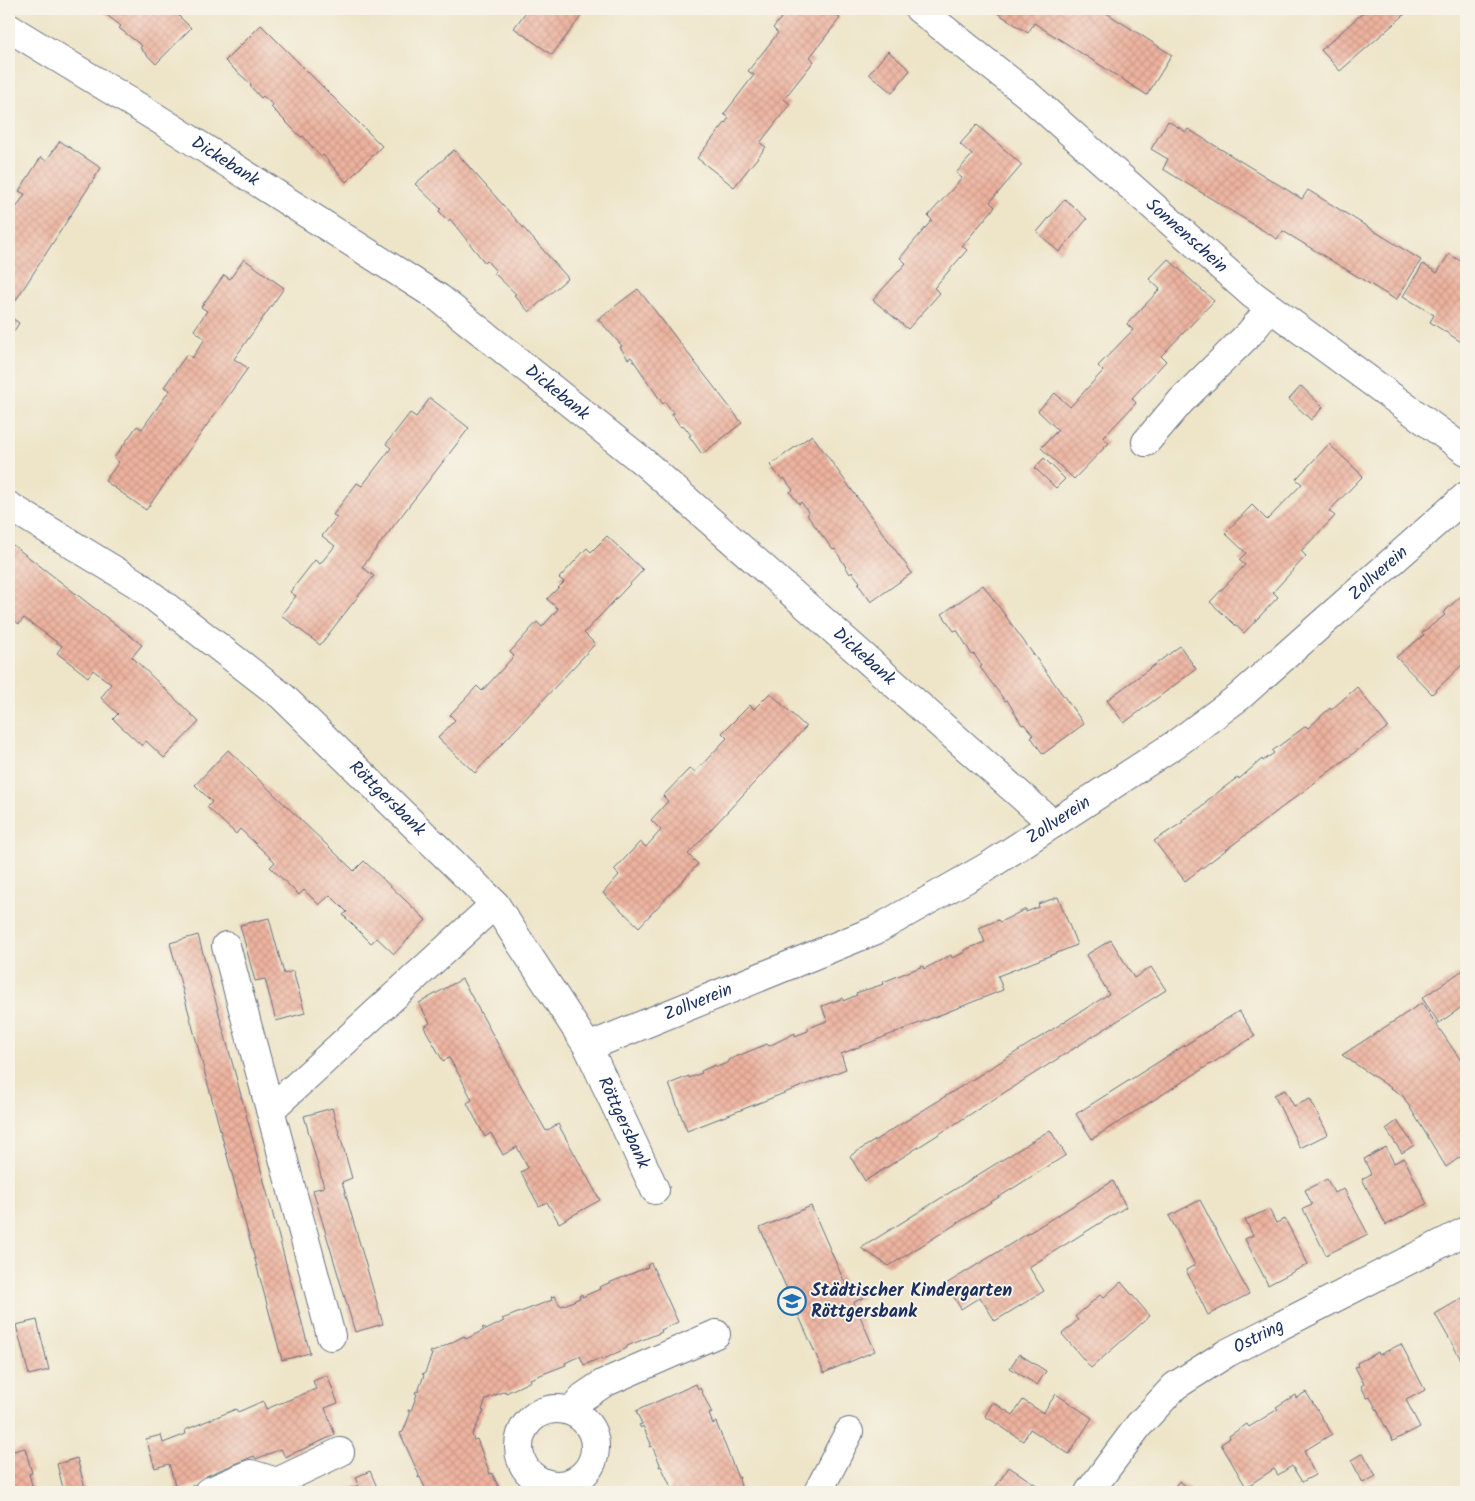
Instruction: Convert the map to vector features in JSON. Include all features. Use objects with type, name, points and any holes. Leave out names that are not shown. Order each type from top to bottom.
[{"type":"street","name":"Sonnenschein","points":[[918,9],[1028,95],[1270,308],[1466,451]]},
{"type":"street","name":"Dickebank","points":[[9,28],[160,120],[439,298],[646,464],[1053,824]]},
{"type":"street","points":[[1146,442],[1182,400],[1250,333],[1270,308]]},
{"type":"street","name":"Zollverein","points":[[588,1047],[876,930],[987,867],[1177,743],[1239,697],[1466,496]]},
{"type":"street","name":"Röttgersbank","points":[[9,506],[137,584],[282,696],[495,904],[588,1047],[655,1190]]},
{"type":"street","points":[[270,1110],[495,904]]},
{"type":"street","points":[[226,946],[331,1336]]},
{"type":"street","name":"Ostring","points":[[1089,1492],[1139,1425],[1175,1386],[1227,1353],[1466,1231]]},
{"type":"street","points":[[572,1412],[583,1397],[604,1382],[716,1334]]},
{"type":"street","points":[[555,1409],[572,1412],[590,1428],[595,1451],[587,1472],[567,1485],[542,1488],[529,1474],[520,1459],[519,1441],[525,1425],[538,1413],[555,1409]]},
{"type":"street","points":[[818,1492],[849,1432]]},
{"type":"street","points":[[208,1492],[251,1474],[279,1487],[340,1452]]},
{"type":"building","points":[[99,9],[172,9],[191,28],[156,64],[140,48],[142,46]]},
{"type":"building","points":[[528,9],[578,9],[577,11],[582,15],[552,55],[514,28]]},
{"type":"building","points":[[788,9],[828,9],[840,18],[810,57],[814,61],[784,99],[790,104],[760,143],[766,147],[734,187],[697,158],[729,118],[724,114],[754,75],[748,71],[778,33],[773,28]]},
{"type":"building","points":[[991,9],[1100,9],[1172,55],[1147,95],[1034,23],[1028,33]]},
{"type":"building","points":[[1367,9],[1411,9],[1340,71],[1321,50]]},
{"type":"building","points":[[261,25],[382,146],[346,182],[323,155],[321,157],[303,136],[301,137],[271,107],[273,105],[263,96],[261,98],[250,86],[252,85],[225,61]]},
{"type":"building","points":[[888,51],[910,70],[892,93],[869,74]]},
{"type":"building","points":[[1168,121],[1186,132],[1188,129],[1302,199],[1308,190],[1421,260],[1396,300],[1283,231],[1277,239],[1163,169],[1168,159],[1151,149]]},
{"type":"building","points":[[977,125],[1022,165],[990,202],[995,207],[962,246],[967,250],[934,288],[940,293],[908,329],[873,300],[906,263],[900,258],[932,220],[928,216],[962,178],[956,173],[972,155],[960,144]]},
{"type":"building","points":[[60,141],[101,168],[9,311],[9,219],[25,194],[19,191],[41,157],[46,161]]},
{"type":"building","points":[[454,150],[568,278],[529,312],[514,295],[516,294],[494,273],[496,271],[487,261],[485,263],[450,219],[448,221],[439,211],[441,209],[415,184]]},
{"type":"building","points":[[1065,199],[1087,219],[1059,252],[1037,232]]},
{"type":"building","points":[[1449,254],[1462,262],[1463,259],[1466,261],[1466,345],[1430,322],[1434,315],[1403,296],[1423,264],[1437,273]]},
{"type":"building","points":[[244,259],[284,288],[234,359],[248,368],[146,510],[105,481],[119,462],[114,458],[137,426],[142,429],[170,390],[164,387],[187,354],[192,358],[205,339],[194,330],[207,311],[201,307],[224,275],[230,279]]},
{"type":"building","points":[[1168,259],[1214,301],[1161,356],[1166,361],[1132,398],[1136,403],[1103,438],[1109,443],[1074,479],[1041,448],[1058,430],[1038,411],[1055,393],[1070,407],[1103,371],[1098,366],[1133,330],[1127,324],[1160,289],[1149,279]]},
{"type":"building","points":[[638,289],[742,423],[702,454],[689,436],[691,435],[683,425],[681,427],[672,414],[674,413],[665,402],[663,404],[631,357],[628,359],[620,347],[622,346],[598,319]]},
{"type":"building","points":[[9,316],[19,323],[9,339]]},
{"type":"building","points":[[1301,386],[1323,407],[1311,420],[1289,399]]},
{"type":"building","points":[[430,398],[469,428],[362,567],[374,576],[320,645],[281,615],[296,596],[290,592],[315,560],[320,564],[335,546],[322,536],[337,517],[333,515],[357,483],[362,486],[391,448],[386,444],[410,413],[416,417]]},
{"type":"building","points":[[812,435],[912,573],[871,602],[858,584],[860,582],[852,572],[850,574],[835,549],[833,550],[807,515],[809,513],[801,502],[799,504],[790,492],[793,490],[784,478],[782,480],[770,465]]},
{"type":"building","points":[[1329,444],[1363,476],[1329,511],[1335,516],[1301,551],[1306,556],[1273,592],[1278,597],[1244,633],[1210,602],[1245,565],[1239,560],[1246,553],[1225,533],[1252,505],[1267,520],[1302,484],[1296,479]]},
{"type":"building","points":[[1044,458],[1065,479],[1056,488],[1035,468]]},
{"type":"building","points":[[607,536],[643,570],[584,633],[595,644],[475,773],[438,738],[455,720],[450,715],[477,686],[482,691],[514,656],[510,652],[537,622],[542,627],[558,609],[547,599],[564,582],[559,578],[587,548],[591,552]]},
{"type":"building","points":[[9,542],[142,645],[132,657],[199,722],[164,758],[146,741],[142,746],[113,719],[118,714],[101,698],[111,684],[93,670],[88,677],[57,653],[62,646],[24,618],[19,624],[9,616]]},
{"type":"building","points":[[983,585],[1084,724],[1043,754],[1031,737],[1033,735],[1024,724],[1022,725],[1007,700],[1005,701],[980,667],[982,666],[974,654],[972,655],[957,630],[954,631],[942,614]]},
{"type":"building","points":[[1466,591],[1466,661],[1432,694],[1396,657],[1424,635],[1422,633],[1445,615],[1443,613]]},
{"type":"building","points":[[1180,646],[1196,669],[1124,723],[1107,700]]},
{"type":"building","points":[[1357,687],[1388,727],[1185,881],[1154,841],[1183,822],[1182,820],[1206,804],[1205,802],[1238,777],[1239,779],[1262,759],[1263,761],[1274,753],[1272,751],[1306,726],[1308,728]]},
{"type":"building","points":[[770,693],[806,727],[688,854],[698,864],[639,927],[603,893],[619,875],[614,870],[640,842],[646,847],[661,830],[651,820],[668,801],[663,796],[690,768],[695,772],[727,738],[722,733],[750,705],[754,709]]},
{"type":"building","points":[[228,750],[354,871],[364,861],[426,920],[394,954],[377,938],[371,943],[343,915],[347,912],[330,895],[319,905],[304,890],[299,895],[270,867],[275,862],[240,829],[236,834],[207,807],[212,802],[195,785]]},
{"type":"building","points":[[1058,897],[1077,945],[998,976],[1003,990],[841,1054],[846,1069],[687,1131],[669,1084],[702,1073],[701,1071],[715,1065],[717,1067],[729,1062],[728,1060],[767,1044],[769,1046],[795,1033],[795,1036],[808,1031],[808,1028],[827,1021],[822,1006],[843,998],[843,1001],[857,995],[856,993],[884,984],[883,982],[923,966],[924,969],[951,955],[952,958],[965,952],[964,950],[985,942],[979,928],[998,920],[1000,922],[1026,909],[1026,912],[1039,907],[1038,904]]},
{"type":"building","points":[[269,918],[284,974],[293,971],[305,1013],[276,1021],[265,979],[255,981],[240,925]]},
{"type":"building","points":[[198,935],[310,1353],[282,1360],[170,943]]},
{"type":"building","points":[[1111,940],[1134,978],[1151,967],[1166,990],[865,1181],[850,1156],[1109,994],[1086,955]]},
{"type":"building","points":[[1466,968],[1466,1004],[1439,1023],[1422,998]]},
{"type":"building","points":[[462,979],[546,1131],[558,1124],[600,1200],[559,1223],[547,1202],[539,1206],[521,1172],[528,1168],[517,1147],[503,1155],[491,1133],[485,1137],[467,1103],[472,1100],[461,1078],[449,1058],[443,1061],[424,1027],[430,1023],[419,1003]]},
{"type":"building","points":[[1422,1003],[1466,1068],[1466,1153],[1446,1167],[1403,1096],[1342,1055]]},
{"type":"building","points":[[1239,1011],[1255,1036],[1092,1139],[1076,1114]]},
{"type":"building","points":[[1285,1090],[1294,1106],[1310,1099],[1328,1134],[1300,1148],[1274,1095]]},
{"type":"building","points":[[332,1108],[352,1178],[342,1182],[383,1324],[355,1332],[313,1190],[324,1187],[304,1116]]},
{"type":"building","points":[[1397,1121],[1414,1145],[1402,1153],[1386,1129]]},
{"type":"building","points":[[1050,1130],[1066,1155],[889,1266],[861,1248]]},
{"type":"building","points":[[1386,1147],[1394,1163],[1404,1158],[1427,1204],[1386,1225],[1362,1179],[1371,1174],[1364,1159]]},
{"type":"building","points":[[1327,1179],[1334,1193],[1344,1189],[1368,1234],[1326,1255],[1303,1209],[1312,1205],[1305,1190]]},
{"type":"building","points":[[1113,1181],[1126,1207],[1029,1267],[1044,1291],[995,1321],[980,1297],[961,1309],[946,1284]]},
{"type":"building","points":[[1200,1200],[1249,1294],[1208,1315],[1186,1270],[1195,1265],[1169,1216]]},
{"type":"building","points":[[811,1206],[848,1290],[858,1286],[863,1298],[854,1302],[875,1351],[824,1373],[760,1228]]},
{"type":"building","points":[[1269,1209],[1276,1223],[1285,1219],[1308,1264],[1268,1285],[1245,1239],[1253,1235],[1245,1220]]},
{"type":"building","points":[[651,1263],[678,1322],[661,1330],[662,1332],[627,1346],[627,1348],[602,1360],[601,1358],[584,1365],[580,1356],[565,1363],[566,1365],[530,1379],[531,1381],[506,1393],[505,1391],[486,1399],[482,1410],[484,1411],[472,1435],[474,1440],[477,1439],[490,1474],[492,1473],[501,1492],[427,1492],[420,1477],[418,1478],[419,1475],[400,1433],[403,1432],[410,1414],[408,1410],[411,1411],[417,1394],[415,1393],[416,1391],[418,1392],[424,1375],[422,1374],[425,1373],[432,1354],[430,1353],[431,1351],[433,1352],[464,1336],[466,1339],[484,1330],[482,1328],[484,1327],[486,1330],[504,1321],[502,1319],[552,1300],[551,1297],[555,1296],[562,1306],[580,1298],[579,1296],[582,1294],[582,1297],[600,1289],[599,1287],[648,1267],[647,1265]]},
{"type":"building","points":[[1121,1282],[1150,1316],[1091,1368],[1062,1334],[1078,1320],[1075,1317],[1101,1294],[1104,1297]]},
{"type":"building","points":[[1466,1296],[1466,1368],[1435,1314]]},
{"type":"building","points":[[37,1320],[49,1370],[29,1375],[16,1325]]},
{"type":"building","points":[[1401,1344],[1425,1390],[1406,1400],[1420,1427],[1393,1441],[1370,1397],[1367,1398],[1361,1386],[1364,1384],[1355,1367],[1358,1366],[1357,1363],[1378,1352],[1379,1355]]},
{"type":"building","points":[[1019,1354],[1046,1371],[1037,1385],[1010,1368]]},
{"type":"building","points":[[327,1375],[338,1403],[325,1408],[335,1435],[285,1457],[281,1449],[256,1459],[254,1456],[206,1476],[207,1480],[177,1492],[169,1464],[155,1468],[146,1439],[161,1435],[163,1443],[186,1434],[185,1430],[236,1409],[238,1412],[263,1401],[266,1409],[316,1389],[313,1381]]},
{"type":"building","points":[[696,1384],[698,1389],[700,1388],[712,1413],[709,1414],[713,1424],[716,1422],[738,1478],[740,1477],[741,1486],[739,1492],[669,1492],[671,1487],[661,1466],[659,1467],[660,1464],[652,1446],[649,1447],[651,1444],[643,1426],[641,1428],[639,1425],[642,1424],[636,1411]]},
{"type":"building","points":[[1306,1392],[1332,1434],[1304,1451],[1315,1475],[1302,1482],[1292,1466],[1278,1475],[1274,1469],[1246,1487],[1221,1444],[1247,1424],[1249,1427],[1278,1409],[1276,1407],[1295,1395],[1296,1398]]},
{"type":"building","points":[[1056,1394],[1092,1418],[1069,1454],[1030,1429],[1023,1441],[985,1416],[993,1402],[1013,1415],[1023,1400],[1043,1413]]},
{"type":"building","points":[[25,1448],[32,1473],[29,1474],[34,1492],[9,1492],[9,1452]]},
{"type":"building","points":[[1363,1453],[1376,1476],[1363,1483],[1351,1460]]},
{"type":"building","points":[[77,1458],[86,1492],[64,1492],[57,1464]]},
{"type":"building","points":[[1009,1467],[1044,1490],[1043,1492],[992,1492]]},
{"type":"building","points":[[370,1471],[379,1492],[341,1492],[359,1485],[356,1477]]},
{"type":"building","points":[[1179,1481],[1195,1492],[1171,1492]]},
{"type":"place","name":"Städtischer Kindergarten Röttgersbank","points":[[792,1301]]}]
